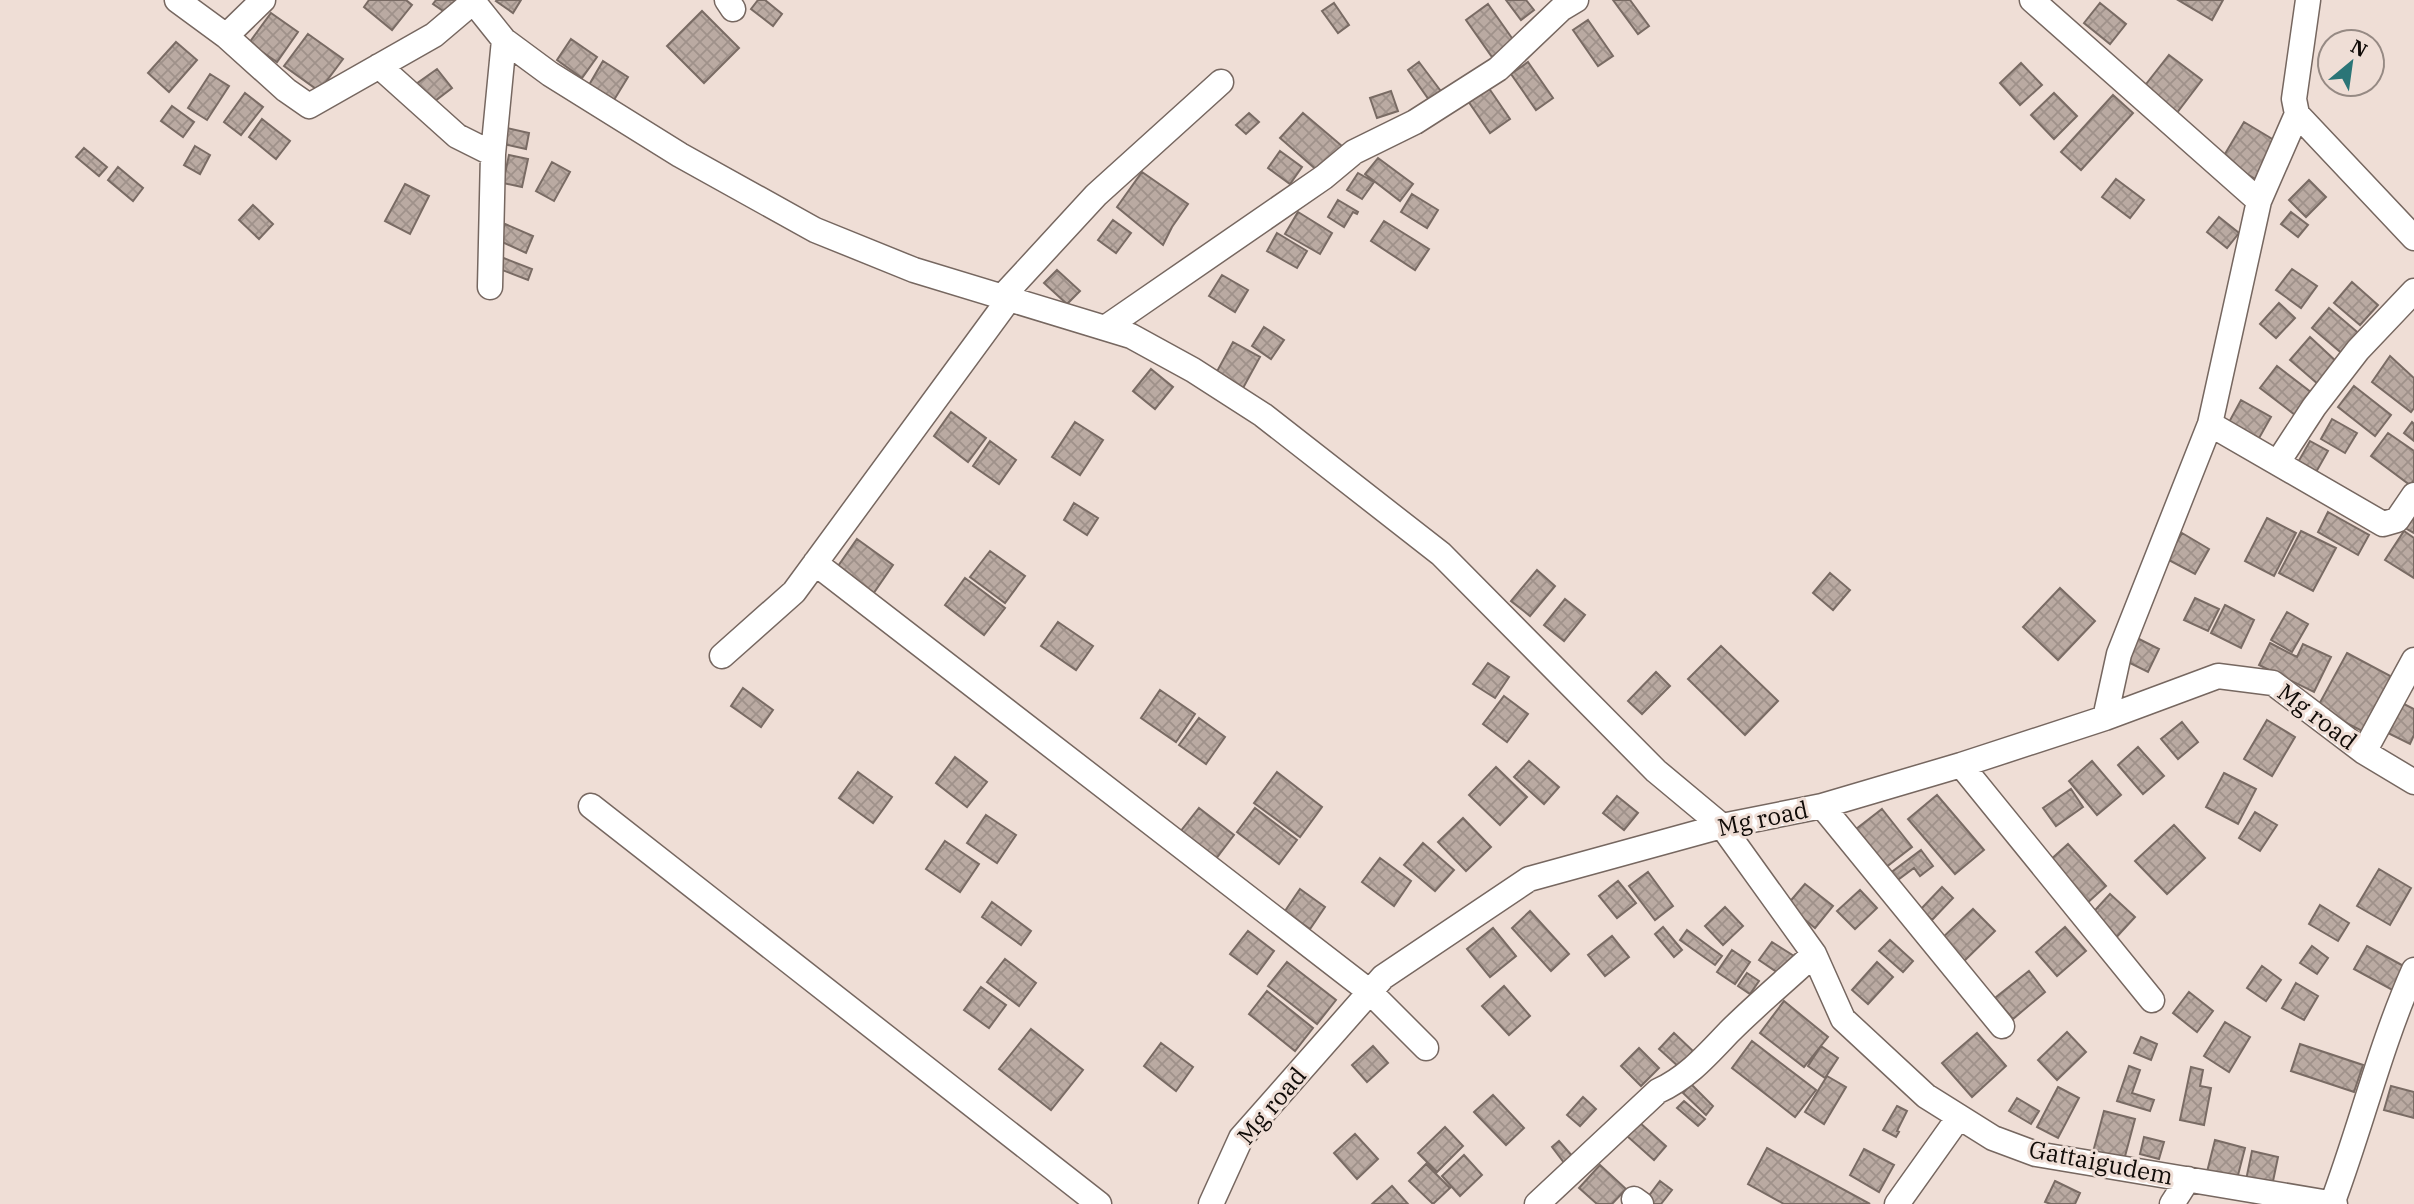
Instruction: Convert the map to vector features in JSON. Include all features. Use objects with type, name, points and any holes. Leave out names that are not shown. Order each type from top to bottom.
[{"type":"street","points":[[177,0],[226,36],[286,90],[309,106],[434,34],[473,1]]},
{"type":"street","points":[[226,36],[263,0]]},
{"type":"street","points":[[1105,328],[1324,177],[1354,152],[1415,122],[1498,69],[1561,9],[1576,0]]},
{"type":"street","points":[[2032,0],[2259,201]]},
{"type":"street","points":[[2308,0],[2294,99],[2297,114],[2414,238]]},
{"type":"street","name":"Gattaigudem","points":[[473,1],[504,40],[550,74],[680,155],[815,230],[914,270],[1131,336],[1193,370],[1263,415],[1441,554],[1656,771],[1722,826],[1814,954],[1843,1019],[1926,1096],[1993,1138],[2036,1153],[2333,1204]]},
{"type":"street","points":[[490,287],[493,154],[504,40]]},
{"type":"street","points":[[379,66],[457,136],[493,154]]},
{"type":"street","points":[[722,656],[794,592],[1005,298],[1096,195],[1221,82]]},
{"type":"street","points":[[2105,718],[2119,654],[2210,424],[2259,201],[2297,114]]},
{"type":"street","points":[[2278,462],[2314,407],[2358,350],[2414,291]]},
{"type":"street","points":[[2210,424],[2383,524],[2397,520],[2414,495]]},
{"type":"street","points":[[815,564],[1370,992],[1426,1048]]},
{"type":"street","points":[[2364,752],[2414,660]]},
{"type":"street","name":"Mg road","points":[[1211,1204],[1241,1138],[1384,977],[1529,879],[1722,826],[1822,806],[1961,765],[2105,718],[2218,676],[2273,683],[2364,752],[2414,782]]},
{"type":"street","points":[[1961,765],[2152,1000]]},
{"type":"street","points":[[592,806],[1099,1204]]},
{"type":"street","points":[[1822,806],[2003,1026]]},
{"type":"street","points":[[1537,1204],[1658,1091],[1670,1086],[1701,1063],[1729,1033],[1814,954]]},
{"type":"street","points":[[2333,1204],[2378,1063],[2414,970]]},
{"type":"street","points":[[1896,1204],[1959,1116]]},
{"type":"street","points":[[2172,1204],[2188,1179]]},
{"type":"building","points":[[369,0],[406,0],[412,5],[392,30],[364,7]]},
{"type":"building","points":[[436,0],[464,0],[452,17],[433,4]]},
{"type":"building","points":[[497,0],[521,0],[513,13]]},
{"type":"building","points":[[758,0],[765,0],[782,14],[773,26],[751,9]]},
{"type":"building","points":[[1506,0],[1526,0],[1534,10],[1521,20]]},
{"type":"building","points":[[1613,0],[1630,0],[1649,26],[1638,34]]},
{"type":"building","points":[[2178,0],[2223,0],[2212,20]]},
{"type":"building","points":[[1334,3],[1349,25],[1338,33],[1322,11]]},
{"type":"building","points":[[2100,3],[2126,24],[2110,44],[2084,23]]},
{"type":"building","points":[[1488,4],[1514,41],[1492,57],[1466,20]]},
{"type":"building","points":[[702,11],[739,48],[704,83],[667,46]]},
{"type":"building","points":[[271,13],[298,32],[277,62],[249,43]]},
{"type":"building","points":[[1588,20],[1613,56],[1598,66],[1573,30]]},
{"type":"building","points":[[308,34],[343,59],[319,91],[284,66]]},
{"type":"building","points":[[571,39],[597,57],[582,78],[557,60]]},
{"type":"building","points":[[176,42],[197,60],[169,92],[148,73]]},
{"type":"building","points":[[2169,55],[2202,80],[2176,114],[2143,88]]},
{"type":"building","points":[[603,61],[628,77],[614,100],[589,85]]},
{"type":"building","points":[[1419,62],[1446,98],[1434,107],[1408,70]]},
{"type":"building","points":[[1528,62],[1553,98],[1536,110],[1511,74]]},
{"type":"building","points":[[2021,63],[2042,85],[2020,105],[2000,83]]},
{"type":"building","points":[[437,69],[452,88],[431,104],[416,84]]},
{"type":"building","points":[[210,74],[229,86],[207,120],[188,108]]},
{"type":"building","points":[[1486,84],[1510,119],[1490,133],[1466,98]]},
{"type":"building","points":[[1391,91],[1398,111],[1377,118],[1370,98]]},
{"type":"building","points":[[245,93],[263,107],[241,135],[224,122]]},
{"type":"building","points":[[2054,93],[2077,116],[2054,139],[2031,115]]},
{"type":"building","points":[[2113,95],[2133,113],[2081,170],[2061,152]]},
{"type":"building","points":[[172,106],[194,122],[183,137],[161,121]]},
{"type":"building","points":[[1249,113],[1259,122],[1246,134],[1236,125]]},
{"type":"building","points":[[1303,113],[1342,146],[1319,172],[1280,138]]},
{"type":"building","points":[[262,119],[290,141],[276,159],[249,137]]},
{"type":"building","points":[[2244,122],[2279,143],[2257,180],[2222,159]]},
{"type":"building","points":[[507,128],[529,133],[526,149],[503,144]]},
{"type":"building","points":[[195,146],[210,155],[200,174],[184,165]]},
{"type":"building","points":[[84,148],[107,167],[99,176],[76,157]]},
{"type":"building","points":[[1280,151],[1302,167],[1290,184],[1268,168]]},
{"type":"building","points":[[509,155],[528,159],[522,187],[503,183]]},
{"type":"building","points":[[1378,158],[1413,184],[1400,201],[1365,174]]},
{"type":"building","points":[[552,162],[570,172],[554,201],[536,191]]},
{"type":"building","points":[[118,167],[143,188],[133,201],[108,180]]},
{"type":"building","points":[[1142,172],[1188,204],[1163,245],[1117,207]]},
{"type":"building","points":[[1358,173],[1374,182],[1362,199],[1347,190]]},
{"type":"building","points":[[2116,179],[2144,200],[2130,218],[2102,197]]},
{"type":"building","points":[[2309,180],[2326,197],[2306,217],[2289,200]]},
{"type":"building","points":[[405,184],[429,196],[410,234],[385,221]]},
{"type":"building","points":[[1412,194],[1438,210],[1427,228],[1401,212]]},
{"type":"building","points":[[1338,200],[1358,212],[1353,212],[1344,227],[1328,217]]},
{"type":"building","points":[[253,205],[273,224],[259,239],[239,220]]},
{"type":"building","points":[[1298,212],[1332,233],[1320,254],[1285,234]]},
{"type":"building","points":[[2291,212],[2308,225],[2298,237],[2281,224]]},
{"type":"building","points":[[2219,217],[2239,233],[2227,248],[2207,232]]},
{"type":"building","points":[[1113,220],[1131,233],[1116,253],[1098,240]]},
{"type":"building","points":[[1384,221],[1429,249],[1415,270],[1371,241]]},
{"type":"building","points":[[505,224],[533,236],[526,253],[498,240]]},
{"type":"building","points":[[1277,233],[1307,251],[1297,268],[1267,251]]},
{"type":"building","points":[[501,257],[532,269],[528,280],[497,268]]},
{"type":"building","points":[[2292,269],[2317,286],[2301,308],[2276,290]]},
{"type":"building","points":[[1057,270],[1080,291],[1067,304],[1044,283]]},
{"type":"building","points":[[1222,275],[1248,290],[1235,312],[1209,296]]},
{"type":"building","points":[[2352,282],[2378,305],[2360,325],[2334,303]]},
{"type":"building","points":[[2279,303],[2295,318],[2276,338],[2260,324]]},
{"type":"building","points":[[2329,308],[2362,336],[2345,356],[2312,328]]},
{"type":"building","points":[[1264,327],[1284,340],[1271,359],[1252,346]]},
{"type":"building","points":[[2310,337],[2337,362],[2318,384],[2290,360]]},
{"type":"building","points":[[1233,342],[1260,357],[1242,390],[1215,375]]},
{"type":"building","points":[[2390,356],[2414,378],[2414,408],[2411,412],[2372,382]]},
{"type":"building","points":[[2277,366],[2316,396],[2299,418],[2260,388]]},
{"type":"building","points":[[1151,369],[1173,387],[1155,409],[1133,391]]},
{"type":"building","points":[[2354,386],[2391,415],[2375,436],[2338,407]]},
{"type":"building","points":[[2241,400],[2271,417],[2258,440],[2228,424]]},
{"type":"building","points":[[951,412],[986,438],[968,462],[934,436]]},
{"type":"building","points":[[2332,419],[2357,433],[2345,453],[2321,439]]},
{"type":"building","points":[[1075,422],[1103,440],[1080,475],[1052,457]]},
{"type":"building","points":[[2412,422],[2414,424],[2414,441],[2404,433]]},
{"type":"building","points":[[2388,433],[2414,451],[2414,480],[2410,485],[2371,456]]},
{"type":"building","points":[[990,441],[1016,460],[999,484],[973,466]]},
{"type":"building","points":[[2310,441],[2328,451],[2315,474],[2297,464]]},
{"type":"building","points":[[1074,503],[1098,518],[1087,535],[1064,520]]},
{"type":"building","points":[[2328,512],[2369,535],[2358,555],[2318,532]]},
{"type":"building","points":[[2414,514],[2414,533],[2405,528]]},
{"type":"building","points":[[2267,518],[2296,533],[2274,576],[2245,561]]},
{"type":"building","points":[[2301,531],[2336,548],[2313,591],[2279,573]]},
{"type":"building","points":[[2404,531],[2414,538],[2414,578],[2385,560]]},
{"type":"building","points":[[2182,533],[2209,549],[2195,574],[2167,559]]},
{"type":"building","points":[[857,539],[893,565],[873,594],[836,569]]},
{"type":"building","points":[[990,551],[1025,576],[1005,603],[970,577]]},
{"type":"building","points":[[1537,570],[1555,586],[1530,616],[1511,601]]},
{"type":"building","points":[[1830,573],[1850,590],[1833,610],[1813,593]]},
{"type":"building","points":[[965,578],[1005,608],[984,635],[945,605]]},
{"type":"building","points":[[2060,588],[2095,621],[2058,660],[2023,627]]},
{"type":"building","points":[[2195,598],[2219,609],[2208,631],[2184,620]]},
{"type":"building","points":[[1565,599],[1585,615],[1564,641],[1544,625]]},
{"type":"building","points":[[2225,605],[2254,620],[2241,648],[2211,633]]},
{"type":"building","points":[[2287,612],[2308,624],[2292,652],[2271,640]]},
{"type":"building","points":[[1058,622],[1093,646],[1076,670],[1041,646]]},
{"type":"building","points":[[2137,638],[2159,649],[2148,672],[2126,661]]},
{"type":"building","points":[[2270,643],[2297,657],[2303,644],[2331,657],[2314,692],[2259,665]]},
{"type":"building","points":[[1721,646],[1778,701],[1745,735],[1688,679]]},
{"type":"building","points":[[2347,653],[2398,680],[2364,732],[2317,708]]},
{"type":"building","points":[[1488,663],[1509,677],[1495,698],[1473,684]]},
{"type":"building","points":[[1656,672],[1670,686],[1642,714],[1628,701]]},
{"type":"building","points":[[743,688],[773,710],[761,727],[731,706]]},
{"type":"building","points":[[1160,690],[1195,714],[1176,742],[1141,718]]},
{"type":"building","points":[[1504,696],[1528,714],[1507,742],[1483,724]]},
{"type":"building","points":[[2400,702],[2414,709],[2414,735],[2410,744],[2386,732]]},
{"type":"building","points":[[1199,718],[1225,737],[1206,764],[1179,745]]},
{"type":"building","points":[[2267,720],[2295,737],[2272,776],[2244,759]]},
{"type":"building","points":[[2182,722],[2198,742],[2178,759],[2161,739]]},
{"type":"building","points":[[2138,747],[2164,776],[2143,794],[2118,765]]},
{"type":"building","points":[[955,757],[987,782],[967,807],[936,783]]},
{"type":"building","points":[[1529,761],[1559,787],[1544,804],[1514,777]]},
{"type":"building","points":[[2092,761],[2121,795],[2097,815],[2069,781]]},
{"type":"building","points":[[1496,767],[1527,797],[1500,825],[1469,795]]},
{"type":"building","points":[[858,772],[892,797],[873,823],[839,798]]},
{"type":"building","points":[[1277,772],[1322,807],[1300,837],[1254,803]]},
{"type":"building","points":[[2224,773],[2256,789],[2238,824],[2206,807]]},
{"type":"building","points":[[2071,789],[2083,807],[2056,826],[2043,808]]},
{"type":"building","points":[[1937,795],[1984,850],[1955,874],[1908,819]]},
{"type":"building","points":[[1617,796],[1638,813],[1624,830],[1603,813]]},
{"type":"building","points":[[1199,808],[1234,835],[1212,864],[1176,837]]},
{"type":"building","points":[[1255,808],[1297,840],[1279,864],[1237,832]]},
{"type":"building","points":[[1882,809],[1912,847],[1881,871],[1851,833]]},
{"type":"building","points":[[2255,812],[2277,825],[2260,851],[2239,838]]},
{"type":"building","points":[[986,815],[1016,835],[997,863],[967,843]]},
{"type":"building","points":[[1463,818],[1491,847],[1466,871],[1438,842]]},
{"type":"building","points":[[2174,825],[2205,858],[2167,894],[2135,861]]},
{"type":"building","points":[[945,841],[979,864],[960,892],[926,869]]},
{"type":"building","points":[[1423,843],[1454,870],[1435,891],[1404,865]]},
{"type":"building","points":[[2068,844],[2106,886],[2086,904],[2048,862]]},
{"type":"building","points":[[1921,850],[1933,866],[1920,876],[1914,868],[1895,882],[1889,874]]},
{"type":"building","points":[[1380,858],[1411,881],[1394,906],[1362,882]]},
{"type":"building","points":[[2379,869],[2411,888],[2390,925],[2357,906]]},
{"type":"building","points":[[1648,872],[1673,906],[1655,920],[1629,886]]},
{"type":"building","points":[[1618,881],[1636,903],[1617,918],[1599,896]]},
{"type":"building","points":[[1805,884],[1833,906],[1815,928],[1787,905]]},
{"type":"building","points":[[1942,887],[1953,898],[1932,920],[1921,909]]},
{"type":"building","points":[[1300,889],[1325,907],[1310,929],[1285,911]]},
{"type":"building","points":[[1860,890],[1877,908],[1855,929],[1837,911]]},
{"type":"building","points":[[2110,894],[2135,917],[2112,942],[2087,919]]},
{"type":"building","points":[[992,902],[1031,931],[1021,945],[982,917]]},
{"type":"building","points":[[2320,905],[2349,923],[2338,941],[2309,924]]},
{"type":"building","points":[[1725,907],[1743,926],[1723,945],[1705,926]]},
{"type":"building","points":[[1973,909],[1995,931],[1961,964],[1939,941]]},
{"type":"building","points":[[1530,911],[1569,954],[1551,971],[1512,928]]},
{"type":"building","points":[[1663,927],[1682,950],[1674,957],[1655,934]]},
{"type":"building","points":[[2065,927],[2086,951],[2057,976],[2036,952]]},
{"type":"building","points":[[1493,928],[1516,956],[1490,977],[1467,949]]},
{"type":"building","points":[[1687,930],[1722,956],[1715,965],[1680,940]]},
{"type":"building","points":[[1248,931],[1274,951],[1257,974],[1230,954]]},
{"type":"building","points":[[1612,936],[1629,957],[1605,976],[1588,955]]},
{"type":"building","points":[[1890,940],[1913,961],[1903,972],[1879,951]]},
{"type":"building","points":[[1772,942],[1794,956],[1781,975],[1759,960]]},
{"type":"building","points":[[2312,946],[2328,958],[2317,974],[2300,963]]},
{"type":"building","points":[[2367,946],[2409,969],[2396,992],[2354,969]]},
{"type":"building","points":[[1732,950],[1750,962],[1735,984],[1717,972]]},
{"type":"building","points":[[1005,959],[1036,983],[1019,1006],[987,982]]},
{"type":"building","points":[[1287,962],[1336,1000],[1317,1024],[1268,986]]},
{"type":"building","points":[[1877,962],[1893,977],[1868,1004],[1852,990]]},
{"type":"building","points":[[2262,966],[2281,980],[2266,1001],[2247,988]]},
{"type":"building","points":[[2029,971],[2045,992],[2013,1019],[1995,998]]},
{"type":"building","points":[[1747,973],[1759,981],[1750,994],[1738,986]]},
{"type":"building","points":[[2296,983],[2318,996],[2304,1020],[2282,1008]]},
{"type":"building","points":[[1504,986],[1530,1016],[1509,1035],[1482,1006]]},
{"type":"building","points":[[981,987],[1006,1005],[989,1028],[964,1010]]},
{"type":"building","points":[[1267,991],[1313,1028],[1295,1051],[1249,1014]]},
{"type":"building","points":[[2189,992],[2213,1011],[2197,1032],[2173,1013]]},
{"type":"building","points":[[1784,1001],[1828,1037],[1804,1067],[1760,1033]]},
{"type":"building","points":[[2225,1022],[2250,1037],[2229,1072],[2204,1056]]},
{"type":"building","points":[[1031,1029],[1083,1070],[1051,1110],[999,1069]]},
{"type":"building","points":[[2067,1032],[2086,1052],[2057,1080],[2038,1060]]},
{"type":"building","points":[[1674,1033],[1693,1051],[1679,1067],[1659,1049]]},
{"type":"building","points":[[1977,1033],[2006,1066],[1972,1097],[1942,1063]]},
{"type":"building","points":[[2141,1037],[2157,1044],[2151,1060],[2134,1053]]},
{"type":"building","points":[[1752,1041],[1816,1090],[1795,1117],[1732,1068]]},
{"type":"building","points":[[1161,1043],[1193,1067],[1176,1091],[1144,1066]]},
{"type":"building","points":[[2300,1044],[2363,1065],[2354,1092],[2291,1071]]},
{"type":"building","points":[[1373,1046],[1388,1063],[1367,1082],[1352,1065]]},
{"type":"building","points":[[1821,1046],[1838,1058],[1825,1078],[1808,1066]]},
{"type":"building","points":[[1639,1048],[1659,1068],[1641,1086],[1621,1066]]},
{"type":"building","points":[[2129,1066],[2140,1070],[2132,1093],[2154,1100],[2150,1111],[2117,1101]]},
{"type":"building","points":[[2191,1067],[2203,1070],[2200,1086],[2211,1088],[2204,1125],[2180,1120]]},
{"type":"building","points":[[1827,1076],[1846,1087],[1824,1124],[1805,1112]]},
{"type":"building","points":[[1691,1084],[1713,1106],[1706,1115],[1683,1093]]},
{"type":"building","points":[[2391,1086],[2414,1092],[2414,1118],[2384,1110]]},
{"type":"building","points":[[2058,1087],[2079,1098],[2058,1138],[2037,1127]]},
{"type":"building","points":[[1493,1095],[1524,1128],[1506,1145],[1474,1112]]},
{"type":"building","points":[[1583,1097],[1596,1109],[1580,1126],[1567,1115]]},
{"type":"building","points":[[2017,1098],[2039,1111],[2031,1124],[2009,1111]]},
{"type":"building","points":[[1684,1101],[1705,1119],[1698,1126],[1677,1108]]},
{"type":"building","points":[[1897,1106],[1907,1111],[1896,1137],[1883,1130]]},
{"type":"building","points":[[2104,1111],[2135,1119],[2124,1160],[2093,1152]]},
{"type":"building","points":[[1639,1122],[1666,1146],[1654,1160],[1627,1136]]},
{"type":"building","points":[[1445,1127],[1463,1146],[1437,1172],[1418,1153]]},
{"type":"building","points":[[1355,1134],[1378,1159],[1357,1179],[1334,1153]]},
{"type":"building","points":[[2144,1137],[2164,1142],[2159,1159],[2140,1154]]},
{"type":"building","points":[[2215,1140],[2245,1148],[2237,1179],[2207,1172]]},
{"type":"building","points":[[1559,1141],[1573,1157],[1565,1164],[1552,1147]]},
{"type":"building","points":[[1767,1148],[1870,1204],[1784,1204],[1748,1184]]},
{"type":"building","points":[[1864,1149],[1894,1165],[1879,1192],[1850,1175]]},
{"type":"building","points":[[2252,1151],[2278,1157],[2272,1186],[2246,1180]]},
{"type":"building","points":[[1464,1155],[1482,1175],[1460,1196],[1442,1176]]},
{"type":"building","points":[[1426,1164],[1450,1188],[1433,1204],[1409,1181]]},
{"type":"building","points":[[1600,1165],[1626,1189],[1612,1204],[1597,1204],[1579,1188]]},
{"type":"building","points":[[1660,1181],[1672,1190],[1661,1204],[1650,1204],[1645,1201]]},
{"type":"building","points":[[2055,1181],[2080,1193],[2075,1204],[2045,1202]]},
{"type":"building","points":[[1392,1186],[1408,1204],[1372,1204]]}]
